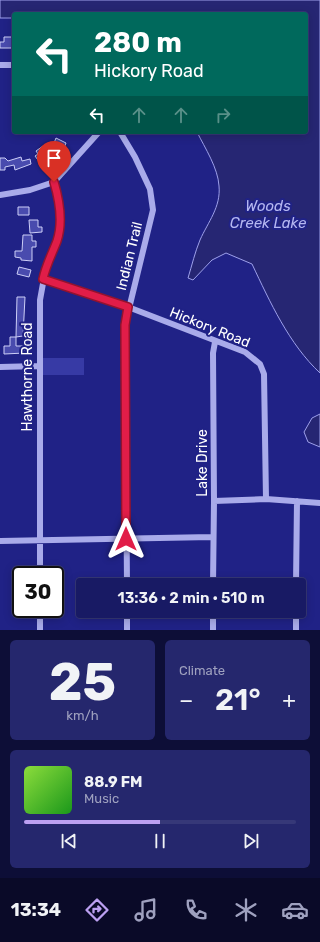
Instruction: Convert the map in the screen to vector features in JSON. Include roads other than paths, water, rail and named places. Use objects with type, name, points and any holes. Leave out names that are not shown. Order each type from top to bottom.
[{"type":"street","points":[[0,65],[12,65]]},
{"type":"street","points":[[0,195],[30,190],[54,182],[97,134]]},
{"type":"street","name":"Indian Trail","points":[[121,134],[135,157],[150,188],[153,210],[128,307],[125,325],[127,578]]},
{"type":"street","name":"Hawthorne Road","points":[[40,566],[40,300],[43,279],[50,255],[57,240],[59,228],[59,210],[54,182]]},
{"type":"street","name":"Hickory Road","points":[[43,279],[128,307],[215,342],[245,352],[260,364],[264,374],[266,499]]},
{"type":"street","name":"Lake Drive","points":[[213,578],[213,353],[215,342]]},
{"type":"street","points":[[0,367],[39,366]]},
{"type":"street","points":[[214,502],[266,499],[320,503]]},
{"type":"street","points":[[296,578],[297,501]]},
{"type":"street","points":[[0,541],[212,537]]},
{"type":"street","points":[[40,618],[40,630]]},
{"type":"street","points":[[127,618],[127,630]]},
{"type":"street","points":[[213,618],[213,630]]},
{"type":"street","points":[[296,618],[296,630]]},
{"type":"water","name":"Woods Creek Lake","points":[[0,0],[320,0],[320,373],[299,349],[281,322],[252,264],[226,253],[212,260],[193,280],[188,278],[198,245],[216,208],[219,194],[216,172],[211,158],[198,134],[308,134],[308,12],[12,12],[12,18],[0,18]]},
{"type":"water","points":[[320,414],[320,447],[308,442],[304,432],[312,418]]}]
